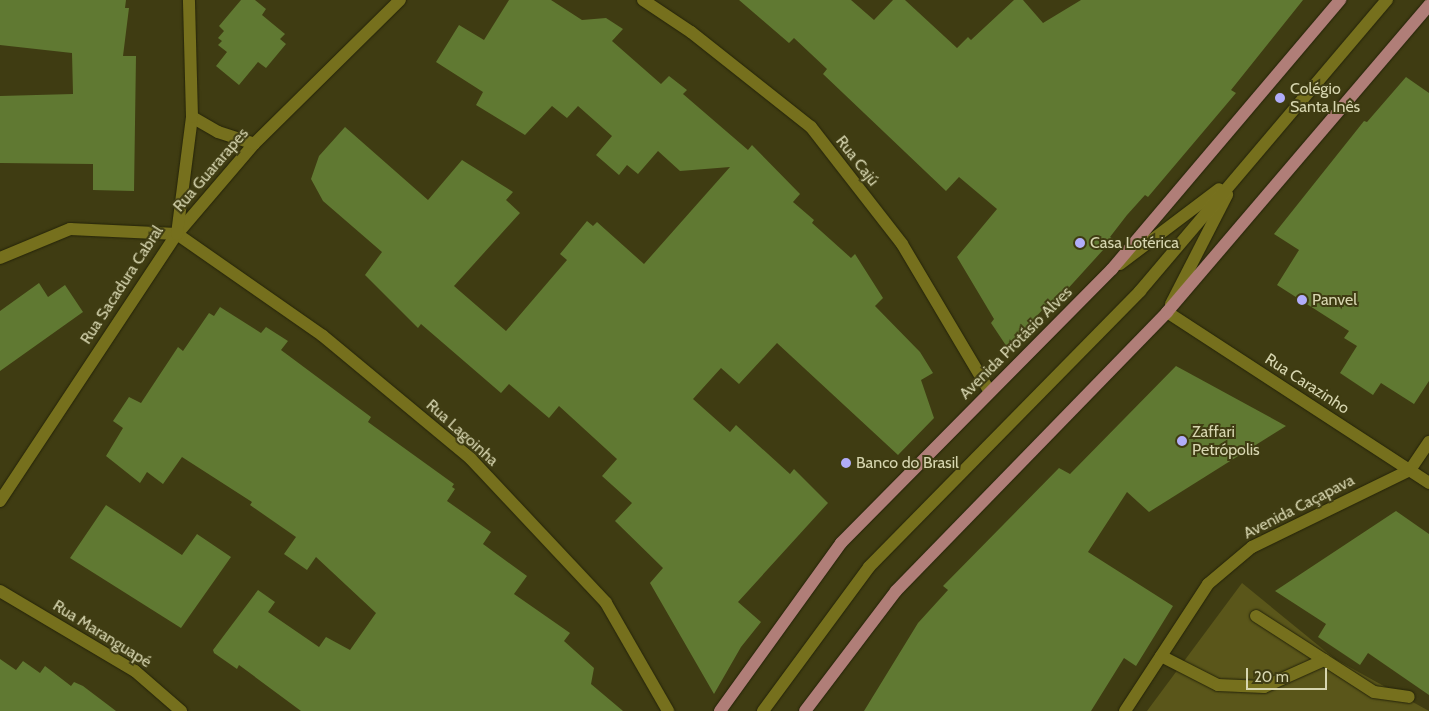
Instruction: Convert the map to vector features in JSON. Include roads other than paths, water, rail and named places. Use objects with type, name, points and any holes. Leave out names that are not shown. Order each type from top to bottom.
[{"type":"main road","name":"Avenida Protásio Alves","points":[[720,711],[841,543],[1112,270],[1340,0]]},
{"type":"main road","points":[[805,711],[896,591],[1167,312],[1429,5]]},
{"type":"street","name":"Rua Sacadura Cabral","points":[[0,501],[177,234],[192,117],[188,0]]},
{"type":"street","name":"Rua Guararapes","points":[[0,258],[70,229],[177,234],[254,144],[400,0]]},
{"type":"street","name":"Rua Cajú","points":[[643,0],[691,32],[811,127],[902,244],[990,392]]},
{"type":"street","points":[[762,711],[869,567],[1140,290],[1387,0]]},
{"type":"street","points":[[192,117],[218,132],[254,144]]},
{"type":"street","points":[[1112,270],[1237,175]]},
{"type":"street","points":[[1167,312],[1237,175]]},
{"type":"street","name":"Rua Lagoinha","points":[[177,234],[323,336],[471,459],[606,603],[668,711]]},
{"type":"street","name":"Rua Carazinho","points":[[1167,312],[1429,482]]},
{"type":"street","name":"Avenida Caçapava","points":[[1125,711],[1208,584],[1252,547],[1410,470],[1429,442]]},
{"type":"street","name":"Rua Maranguapé","points":[[0,591],[135,671],[181,711]]},
{"type":"street","points":[[1256,616],[1374,692],[1409,697]]},
{"type":"street","points":[[1161,656],[1218,685],[1264,687],[1324,660]]},
{"type":"place","name":"Colégio Santa Inês","points":[[1280,98]]},
{"type":"place","name":"Casa Lotérica","points":[[1080,243]]},
{"type":"place","name":"Panvel","points":[[1302,300]]},
{"type":"place","name":"Zaffari Petrópolis","points":[[1182,441]]},
{"type":"place","name":"Banco do Brasil","points":[[846,463]]}]
